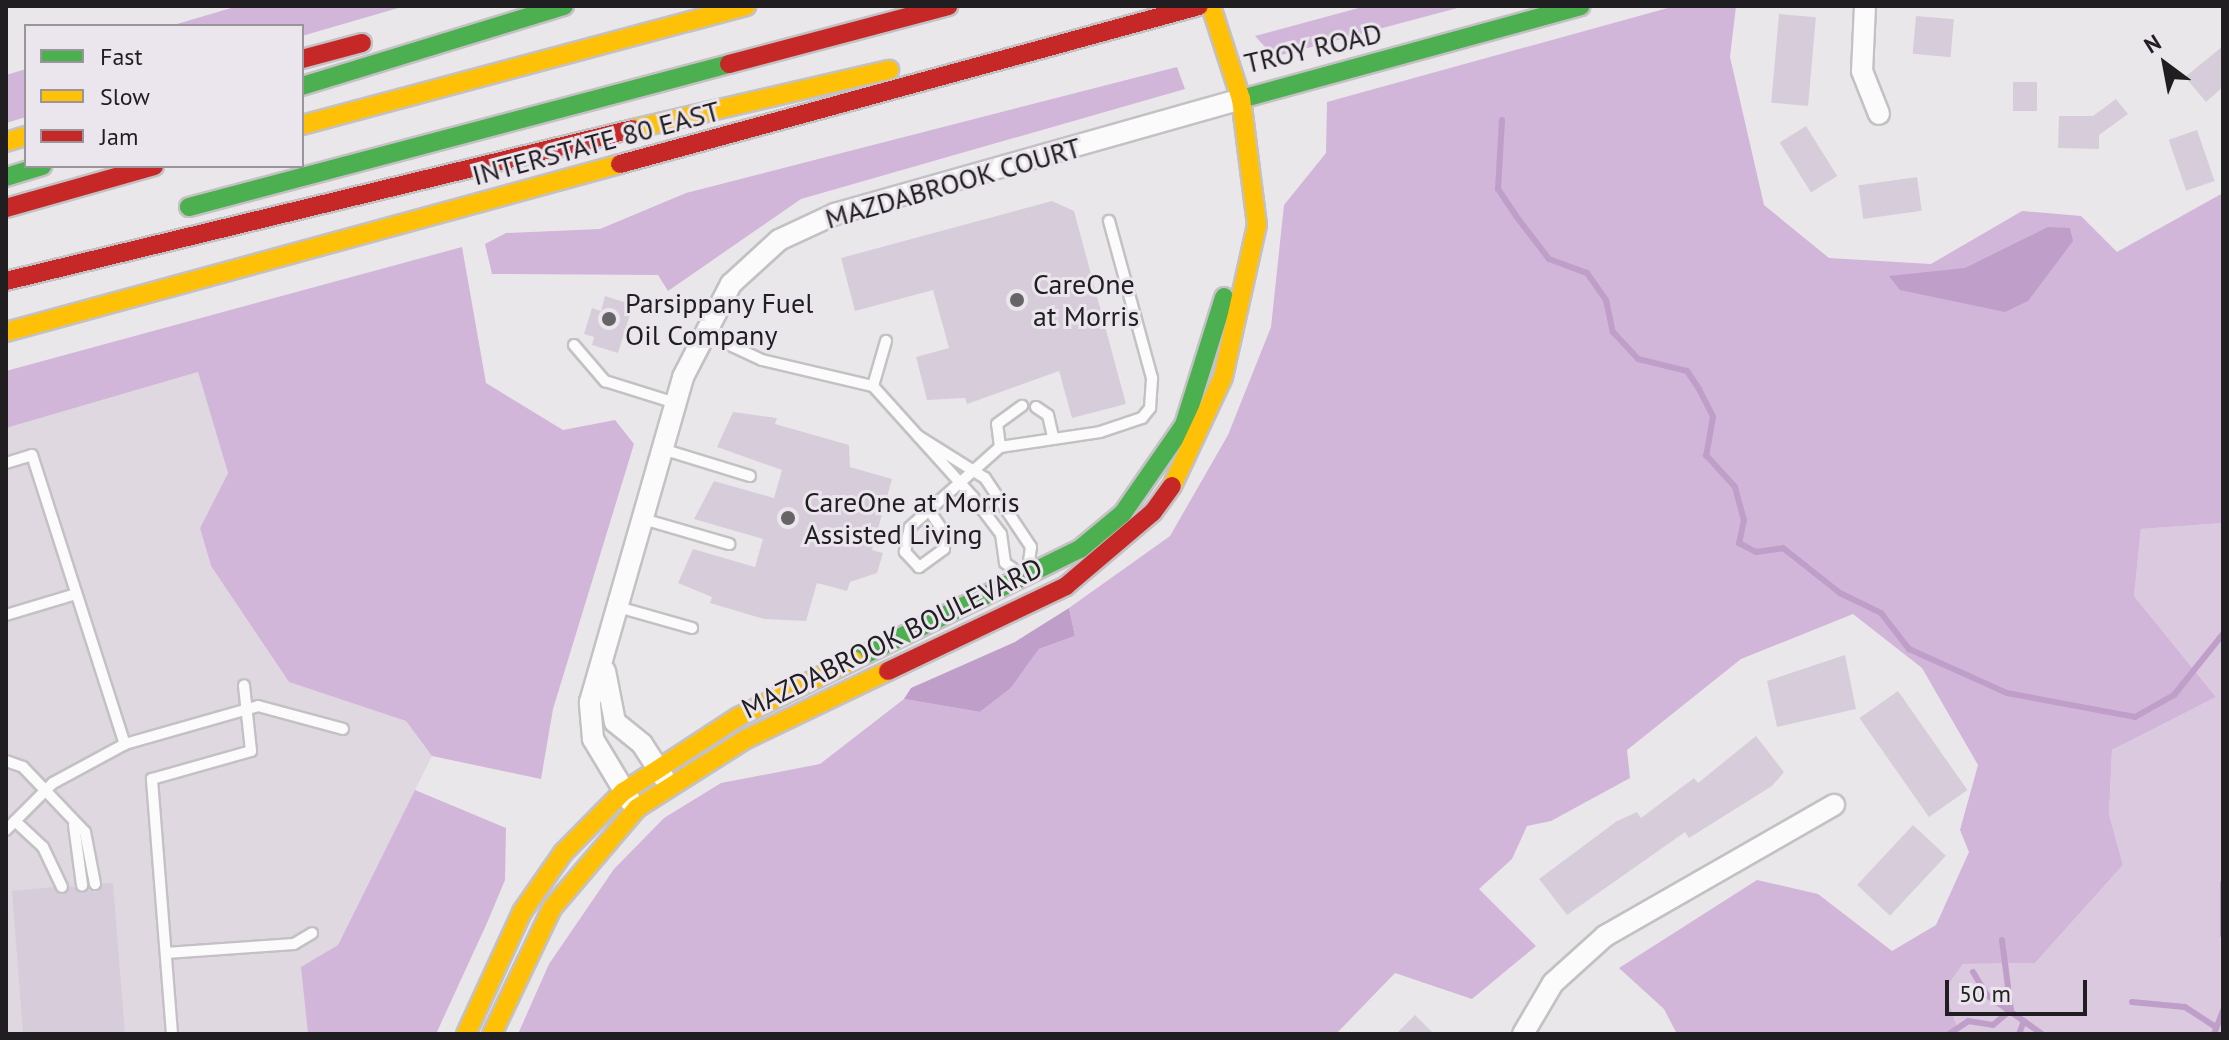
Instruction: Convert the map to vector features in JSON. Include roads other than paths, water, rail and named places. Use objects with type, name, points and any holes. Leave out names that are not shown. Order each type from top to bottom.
[{"type":"main road","points":[[408,31],[498,6]]},
{"type":"main road","points":[[304,85],[564,6]]},
{"type":"main road","points":[[304,124],[746,6]]},
{"type":"main road","points":[[172,212],[948,6]]},
{"type":"main road","name":"INTERSTATE 80 EAST","points":[[6,332],[1199,6]]},
{"type":"main road","name":"TROY ROAD","points":[[1211,6],[1241,99],[1581,6]]},
{"type":"main road","points":[[6,281],[239,219],[1096,22],[1129,25]]},
{"type":"main road","points":[[304,58],[378,39]]},
{"type":"main road","name":"MAZDABROOK BOULEVARD","points":[[466,1034],[522,912],[563,853],[623,792],[656,766],[738,717],[1027,578],[1080,549],[1123,513],[1184,425],[1242,216],[1241,99]]},
{"type":"main road","name":"MAZDABROOK BOULEVARD","points":[[492,1034],[538,930],[637,808],[668,785],[744,740],[1038,599],[1109,555],[1153,512],[1206,428],[1257,225],[1241,99]]},
{"type":"main road","points":[[6,177],[35,168]]},
{"type":"main road","points":[[6,208],[147,168]]},
{"type":"street","points":[[1865,6],[1862,71],[1879,114]]},
{"type":"street","name":"MAZDABROOK COURT","points":[[637,808],[623,792],[593,739],[590,702],[675,403],[702,332],[731,284],[801,227],[1241,99]]},
{"type":"street","name":"MAZDABROOK COURT","points":[[605,649],[605,695],[615,722],[656,766],[668,785]]},
{"type":"street","points":[[1523,1034],[1553,983],[1609,933],[1834,805]]},
{"type":"lane","points":[[931,513],[945,534],[944,549],[919,567],[907,560],[906,540],[919,517],[931,513],[1000,447],[1053,437],[1070,440],[1142,418],[1155,397],[1109,221]]},
{"type":"lane","points":[[702,332],[762,360],[873,386],[906,430],[959,484],[1001,534],[1005,563],[1027,578],[1038,599]]},
{"type":"lane","points":[[873,386],[886,341]]},
{"type":"lane","points":[[574,345],[605,381],[675,403]]},
{"type":"lane","points":[[1000,447],[997,424],[1022,406]]},
{"type":"lane","points":[[1036,407],[1048,415],[1053,437]]},
{"type":"lane","points":[[906,430],[975,469],[1031,547],[1027,578]]},
{"type":"lane","points":[[662,449],[750,476]]},
{"type":"lane","points":[[6,463],[32,455],[125,744]]},
{"type":"lane","points":[[643,519],[729,544]]},
{"type":"lane","points":[[6,615],[76,594]]},
{"type":"lane","points":[[618,607],[692,628]]},
{"type":"lane","points":[[172,1034],[152,779],[251,751],[244,685]]},
{"type":"lane","points":[[6,830],[45,791],[125,744],[248,709],[343,729]]},
{"type":"lane","points":[[6,761],[45,791],[85,832],[95,884]]},
{"type":"lane","points":[[70,815],[82,885]]},
{"type":"lane","points":[[15,821],[43,847],[62,887]]},
{"type":"lane","points":[[166,953],[294,944],[312,933]]},
{"type":"waterway","points":[[1502,120],[1498,189],[1516,216],[1549,259],[1587,273],[1606,300],[1613,332],[1638,359],[1687,371],[1699,389],[1713,417],[1706,455],[1735,487],[1744,520],[1739,543],[1756,552],[1783,548],[1840,593],[1881,613],[1909,649],[2007,693],[2135,717],[2174,695],[2223,634]]},
{"type":"waterway","points":[[2223,883],[2223,935]]},
{"type":"waterway","points":[[2002,940],[2011,1010]]},
{"type":"waterway","points":[[1973,972],[1987,995],[2042,1034]]},
{"type":"waterway","points":[[2132,1002],[2185,1007],[2216,1027]]},
{"type":"waterway","points":[[1949,1034],[1968,1021],[1993,1025],[2011,1010]]},
{"type":"waterway","points":[[2214,1034],[2223,1011]]},
{"type":"waterway","points":[[2019,1034],[2024,1021]]},
{"type":"place","name":"CareOne at Morris","points":[[1017,300]]},
{"type":"place","name":"Parsippany Fuel Oil Company","points":[[609,319]]},
{"type":"place","name":"CareOne at Morris Assisted Living","points":[[788,518]]}]
